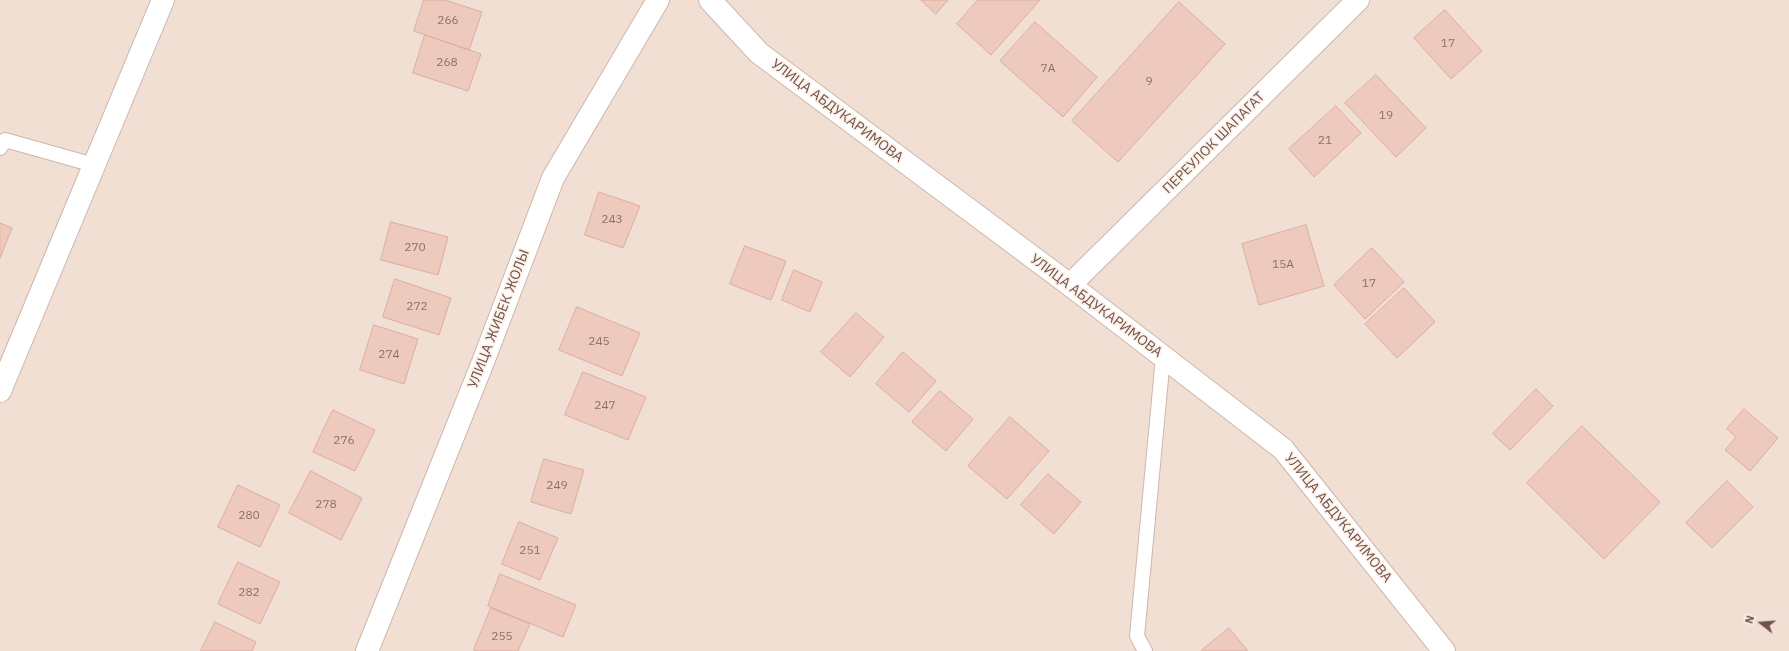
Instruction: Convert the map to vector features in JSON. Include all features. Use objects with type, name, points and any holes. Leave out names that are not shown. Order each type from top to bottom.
[{"type":"street","points":[[0,391],[163,0]]},
{"type":"street","name":"УЛИЦА ЖИБЕК ЖОЛЫ","points":[[367,651],[483,362],[553,178],[658,0]]},
{"type":"street","name":"УЛИЦА АБДУКАРИМОВА","points":[[710,0],[759,53],[1070,285],[1283,449],[1444,651]]},
{"type":"street","name":"ПЕРЕУЛОК ШАПАГАТ","points":[[1070,285],[1358,0]]},
{"type":"lane","points":[[0,148],[5,140],[94,165]]},
{"type":"lane","points":[[1145,651],[1137,636],[1164,357]]},
{"type":"shaded area","points":[[0,0],[1789,0],[1789,651],[0,651]]},
{"type":"building","points":[[424,0],[445,0],[482,12],[469,50],[414,31]]},
{"type":"building","points":[[921,0],[948,0],[936,14]]},
{"type":"building","points":[[978,0],[1040,0],[991,55],[957,24]]},
{"type":"building","points":[[1179,2],[1225,44],[1118,162],[1072,121]]},
{"type":"building","points":[[1445,10],[1482,51],[1451,79],[1414,38]]},
{"type":"building","points":[[1035,22],[1097,77],[1063,117],[1000,61]]},
{"type":"building","points":[[425,35],[481,54],[468,91],[413,73]]},
{"type":"building","points":[[1376,75],[1426,128],[1396,157],[1345,103]]},
{"type":"building","points":[[1336,106],[1361,133],[1314,177],[1289,149]]},
{"type":"building","points":[[599,192],[640,206],[623,248],[585,235]]},
{"type":"building","points":[[391,222],[448,237],[438,275],[381,260]]},
{"type":"building","points":[[0,223],[12,228],[0,258]]},
{"type":"building","points":[[1306,225],[1324,286],[1259,305],[1242,244]]},
{"type":"building","points":[[745,246],[786,261],[771,300],[730,284]]},
{"type":"building","points":[[1372,248],[1404,282],[1365,319],[1334,285]]},
{"type":"building","points":[[794,270],[822,282],[810,312],[782,300]]},
{"type":"building","points":[[395,279],[451,298],[439,335],[383,317]]},
{"type":"building","points":[[1404,288],[1435,322],[1397,358],[1365,324]]},
{"type":"building","points":[[577,307],[640,333],[622,376],[559,350]]},
{"type":"building","points":[[856,313],[884,337],[850,377],[821,352]]},
{"type":"building","points":[[374,325],[418,339],[404,384],[360,370]]},
{"type":"building","points":[[903,352],[936,381],[909,412],[876,384]]},
{"type":"building","points":[[583,372],[646,397],[628,440],[565,415]]},
{"type":"building","points":[[1536,389],[1553,406],[1510,450],[1493,434]]},
{"type":"building","points":[[940,391],[973,419],[946,451],[912,422]]},
{"type":"building","points":[[1744,409],[1778,438],[1750,471],[1725,450],[1736,437],[1727,429]]},
{"type":"building","points":[[333,410],[375,430],[355,471],[313,452]]},
{"type":"building","points":[[1010,417],[1049,451],[1007,499],[968,466]]},
{"type":"building","points":[[1582,426],[1660,502],[1604,559],[1527,483]]},
{"type":"building","points":[[544,459],[584,470],[571,514],[531,502]]},
{"type":"building","points":[[311,471],[362,498],[341,540],[289,513]]},
{"type":"building","points":[[1048,474],[1081,502],[1054,534],[1021,505]]},
{"type":"building","points":[[1727,481],[1753,507],[1712,548],[1686,523]]},
{"type":"building","points":[[238,485],[280,505],[260,547],[218,527]]},
{"type":"building","points":[[519,522],[558,538],[540,580],[502,564]]},
{"type":"building","points":[[238,562],[280,582],[260,624],[218,604]]},
{"type":"building","points":[[500,574],[576,605],[563,637],[488,606]]},
{"type":"building","points":[[491,608],[530,624],[518,651],[474,650]]},
{"type":"building","points":[[215,622],[256,642],[252,651],[201,651]]},
{"type":"building","points":[[1229,628],[1248,651],[1201,651]]}]
